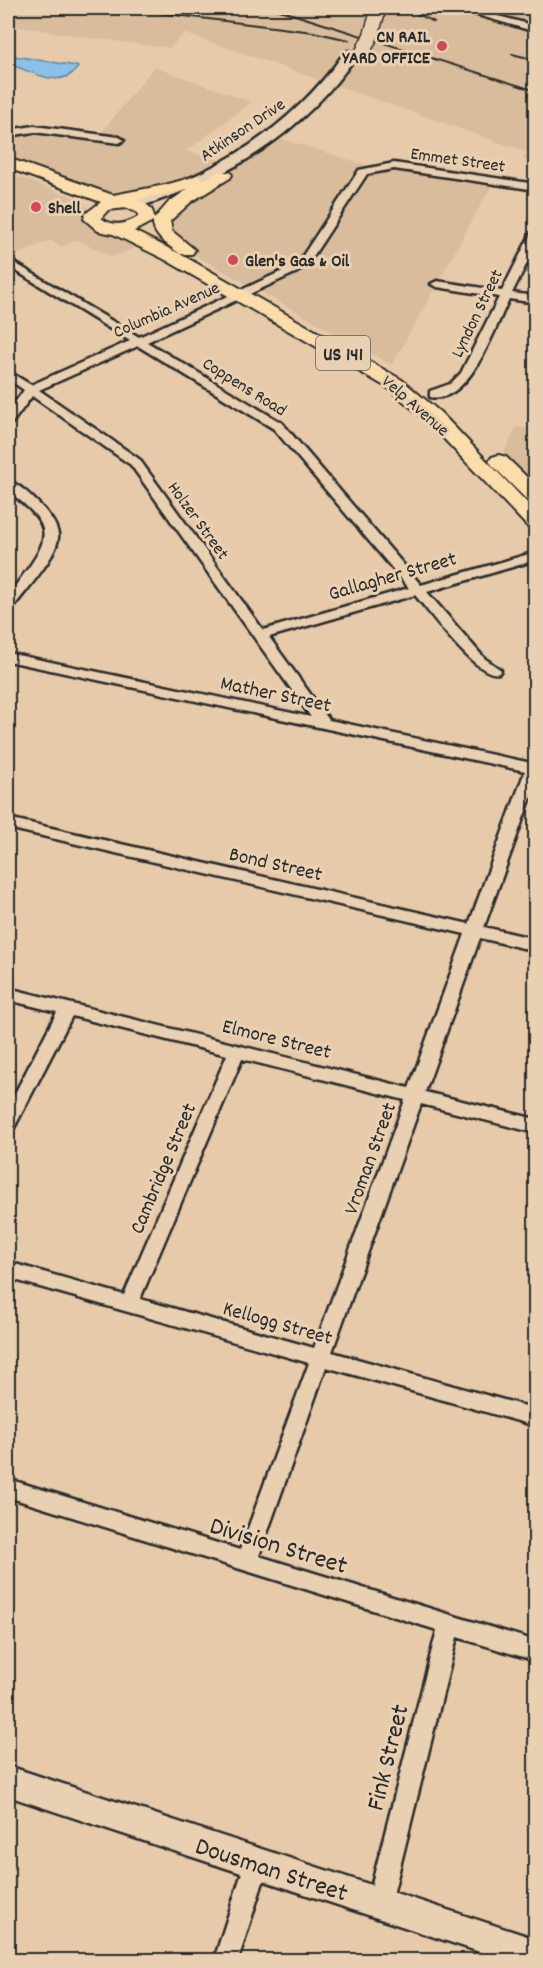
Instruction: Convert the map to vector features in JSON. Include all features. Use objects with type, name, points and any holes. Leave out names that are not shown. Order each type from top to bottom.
[{"type":"main road","points":[[8,163],[131,208]]},
{"type":"main road","points":[[8,173],[77,199],[85,204],[93,214],[103,206],[131,208]]},
{"type":"main road","points":[[186,250],[163,232],[160,223],[162,218],[173,207],[224,175]]},
{"type":"main road","points":[[116,229],[135,226],[130,197],[167,190],[206,177]]},
{"type":"main road","name":"Velp Avenue","points":[[131,208],[153,235],[186,250],[403,390],[434,417],[534,520]]},
{"type":"main road","name":"Velp Avenue","points":[[93,214],[93,219],[97,224],[116,229],[249,292],[392,365],[434,394],[536,498]]},
{"type":"street","points":[[355,56],[368,8]]},
{"type":"street","points":[[355,56],[371,35],[379,8]]},
{"type":"street","points":[[459,8],[534,29]]},
{"type":"street","name":"Atkinson Drive","points":[[131,208],[224,175],[269,148],[315,112],[337,91],[355,56]]},
{"type":"street","name":"Atkinson Drive","points":[[131,208],[169,195],[206,177],[263,142],[325,91],[355,56]]},
{"type":"street","points":[[8,133],[34,129],[119,140]]},
{"type":"street","name":"Emmet Street","points":[[376,168],[394,166],[536,187]]},
{"type":"street","name":"Columbia Avenue","points":[[8,420],[31,389],[249,292],[293,270],[306,260],[363,172],[376,168]]},
{"type":"street","name":"Lyndon Street","points":[[434,394],[454,387],[462,380],[536,233]]},
{"type":"street","name":"Coppens Road","points":[[8,261],[278,426],[479,662],[494,670]]},
{"type":"street","points":[[437,284],[536,300]]},
{"type":"street","name":"Holzer Street","points":[[8,374],[135,462],[325,725]]},
{"type":"street","points":[[8,484],[34,505],[51,530],[51,543],[8,605]]},
{"type":"street","name":"Gallagher Street","points":[[260,635],[536,556]]},
{"type":"street","name":"Mather Street","points":[[8,657],[534,769]]},
{"type":"street","name":"Vroman Street","points":[[246,1563],[534,769]]},
{"type":"street","name":"Bond Street","points":[[8,823],[536,945]]},
{"type":"street","name":"Elmore Street","points":[[8,994],[536,1126]]},
{"type":"street","points":[[8,1124],[67,1009]]},
{"type":"street","name":"Cambridge Street","points":[[129,1304],[237,1051]]},
{"type":"street","name":"Kellogg Street","points":[[8,1270],[536,1418]]},
{"type":"street","name":"Division Street","points":[[8,1488],[536,1651]]},
{"type":"street","name":"Fink Street","points":[[379,1903],[449,1625]]},
{"type":"street","name":"Dousman Street","points":[[9,1784],[536,1955]]},
{"type":"street","points":[[226,1960],[257,1863]]},
{"type":"shaded area","points":[[8,8],[535,8],[535,25],[531,29],[536,30],[535,162],[523,160],[527,152],[184,33],[170,48],[84,37],[8,25]]},
{"type":"shaded area","points":[[154,67],[252,102],[186,151],[230,163],[206,177],[130,197],[90,193],[8,163],[8,133],[34,129],[98,137]]},
{"type":"shaded area","points":[[282,139],[376,168],[394,166],[494,181],[392,365],[186,250],[161,220],[184,199]]},
{"type":"shaded area","points":[[8,173],[77,199],[87,206],[92,216],[146,243],[112,257],[77,240],[62,247],[50,240],[8,259]]},
{"type":"shaded area","points":[[516,427],[535,430],[535,498],[497,458],[504,453]]},
{"type":"water","points":[[8,55],[78,67],[63,78],[54,79],[8,64]]},
{"type":"railway","points":[[119,8],[313,32],[349,40]]},
{"type":"railway","points":[[273,8],[536,91]]},
{"type":"railway","points":[[405,8],[434,22]]},
{"type":"railway","points":[[512,54],[536,60]]},
{"type":"place","name":"CN RAIL YARD OFFICE","points":[[442,46]]},
{"type":"place","name":"Shell","points":[[36,207]]},
{"type":"place","name":"Glen's Gas & Oil","points":[[233,260]]}]
